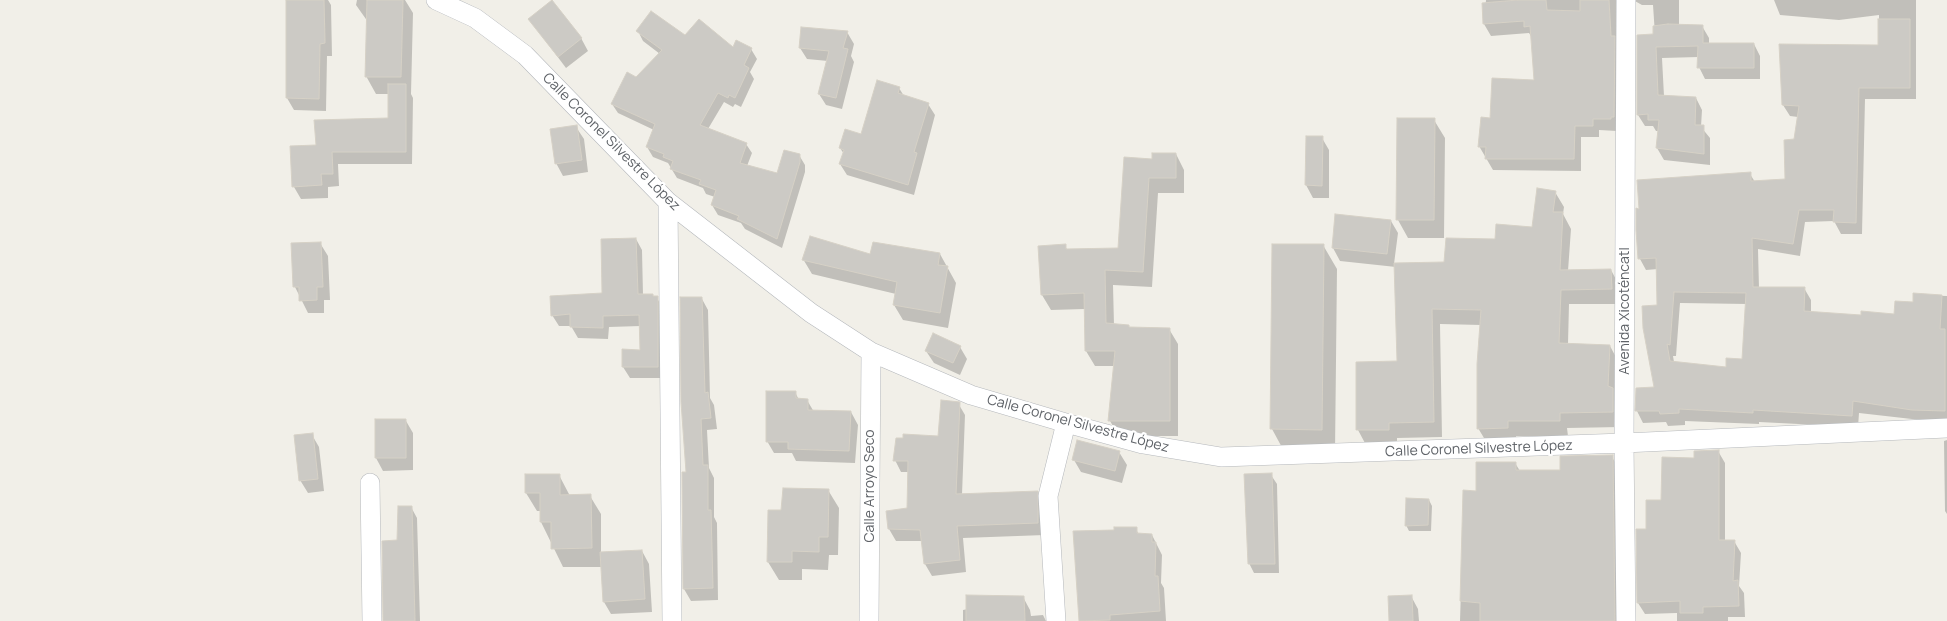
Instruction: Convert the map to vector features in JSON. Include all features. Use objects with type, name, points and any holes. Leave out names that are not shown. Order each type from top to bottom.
[{"type":"street","name":"Calle Coronel Silvestre López","points":[[436,0],[475,18],[525,56],[668,202],[811,313],[871,352],[971,395],[1066,423],[1143,444],[1221,457],[1624,443],[1947,428]]},
{"type":"street","name":"Avenida Xicoténcatl","points":[[1626,0],[1624,443],[1626,621]]},
{"type":"street","points":[[668,202],[672,621]]},
{"type":"street","name":"Calle Arroyo Seco","points":[[869,621],[871,352]]},
{"type":"street","points":[[1056,621],[1048,496],[1066,423]]},
{"type":"street","points":[[370,483],[372,621]]},
{"type":"building","points":[[286,0],[324,0],[325,43],[320,44],[319,99],[286,98]]},
{"type":"building","points":[[367,0],[403,0],[401,77],[365,77]]},
{"type":"building","points":[[552,0],[582,38],[558,57],[528,19]]},
{"type":"building","points":[[1546,0],[1547,10],[1580,11],[1580,0],[1609,0],[1611,36],[1615,36],[1614,117],[1611,117],[1611,119],[1593,119],[1593,126],[1575,126],[1574,159],[1485,159],[1486,147],[1478,147],[1481,117],[1490,118],[1492,78],[1534,80],[1530,26],[1524,27],[1524,21],[1483,24],[1482,3]]},
{"type":"building","points":[[651,11],[685,35],[699,19],[733,47],[736,40],[752,48],[744,65],[749,68],[735,98],[729,95],[728,98],[718,93],[700,125],[747,143],[740,163],[777,173],[784,150],[800,154],[800,162],[777,239],[737,219],[739,216],[711,205],[716,190],[699,184],[701,180],[670,169],[673,161],[663,157],[664,154],[646,147],[655,124],[611,104],[627,72],[636,77],[662,50],[636,31]]},
{"type":"building","points":[[1878,19],[1910,19],[1910,88],[1859,88],[1856,223],[1833,222],[1834,210],[1799,210],[1793,244],[1752,238],[1753,287],[1805,287],[1804,311],[1861,315],[1861,311],[1894,314],[1895,301],[1913,302],[1913,293],[1942,295],[1940,329],[1945,329],[1945,411],[1912,410],[1853,401],[1852,416],[1753,410],[1753,413],[1679,409],[1679,413],[1660,414],[1659,411],[1635,411],[1636,388],[1654,387],[1643,328],[1642,306],[1657,305],[1656,258],[1638,259],[1636,208],[1639,209],[1637,180],[1751,172],[1751,181],[1785,179],[1784,140],[1794,139],[1799,106],[1782,105],[1779,44],[1878,45]],"holes":[[[1674,292],[1746,293],[1742,359],[1726,358],[1726,367],[1670,361],[1667,344],[1670,345]]]},
{"type":"building","points":[[1668,24],[1703,25],[1703,43],[1754,43],[1754,68],[1697,68],[1698,46],[1656,47],[1658,95],[1696,97],[1695,125],[1704,125],[1704,154],[1656,148],[1659,120],[1648,120],[1648,114],[1637,115],[1637,35],[1653,34],[1653,26]]},
{"type":"building","points":[[801,27],[848,31],[843,48],[848,49],[836,98],[818,94],[829,51],[799,48]]},
{"type":"building","points":[[877,80],[900,87],[898,93],[929,103],[914,152],[917,153],[908,185],[839,164],[844,150],[839,148],[845,129],[861,134]]},
{"type":"building","points":[[388,84],[406,84],[406,152],[332,152],[333,174],[321,174],[322,185],[292,187],[290,146],[316,145],[314,120],[388,118]]},
{"type":"building","points":[[1397,118],[1435,118],[1434,220],[1396,220]]},
{"type":"building","points":[[577,125],[582,160],[555,164],[550,129]]},
{"type":"building","points":[[1306,136],[1323,136],[1322,186],[1305,185]]},
{"type":"building","points":[[1152,153],[1176,153],[1176,178],[1149,178],[1143,272],[1105,270],[1106,323],[1129,325],[1129,327],[1170,328],[1170,421],[1108,421],[1115,351],[1085,351],[1084,293],[1041,295],[1038,246],[1066,244],[1066,249],[1118,248],[1124,157],[1152,159]]},
{"type":"building","points":[[1537,188],[1556,191],[1553,212],[1563,212],[1560,270],[1611,269],[1612,289],[1561,290],[1559,343],[1610,345],[1608,386],[1613,388],[1613,412],[1560,413],[1560,421],[1508,421],[1508,428],[1477,429],[1477,364],[1481,310],[1432,309],[1434,422],[1389,423],[1389,430],[1356,430],[1356,362],[1397,361],[1394,263],[1444,262],[1446,238],[1495,239],[1496,224],[1532,227]]},
{"type":"building","points":[[1335,214],[1391,220],[1387,254],[1332,248]]},
{"type":"building","points":[[810,236],[870,254],[873,242],[940,253],[938,265],[948,266],[940,313],[893,305],[897,282],[802,260]]},
{"type":"building","points":[[636,238],[638,294],[658,296],[658,367],[622,367],[622,349],[640,350],[639,315],[603,316],[603,328],[570,327],[570,314],[551,316],[550,296],[602,293],[601,239]]},
{"type":"building","points":[[321,242],[323,287],[317,287],[317,300],[299,301],[299,287],[293,287],[291,243]]},
{"type":"building","points":[[1272,244],[1324,244],[1322,430],[1270,429]]},
{"type":"building","points":[[680,297],[702,297],[705,393],[708,392],[711,418],[701,419],[703,465],[708,465],[708,510],[711,510],[713,588],[683,589],[682,472],[686,472],[681,402]]},
{"type":"building","points":[[933,333],[961,346],[953,363],[925,351]]},
{"type":"building","points":[[766,391],[796,391],[796,398],[808,399],[808,410],[851,411],[849,451],[788,449],[788,442],[766,442]]},
{"type":"building","points":[[941,400],[960,402],[956,494],[1038,491],[1038,523],[957,526],[960,560],[924,564],[920,530],[888,529],[886,511],[907,508],[908,461],[893,461],[896,438],[903,438],[903,434],[938,436]]},
{"type":"building","points":[[375,419],[406,419],[406,458],[375,458]]},
{"type":"building","points":[[313,433],[318,479],[299,481],[294,435]]},
{"type":"building","points":[[1077,440],[1120,451],[1115,471],[1072,460]]},
{"type":"building","points":[[1719,450],[1719,540],[1735,540],[1733,581],[1738,580],[1739,606],[1703,607],[1703,613],[1680,613],[1680,601],[1637,603],[1636,529],[1646,529],[1646,500],[1661,500],[1662,457],[1694,458],[1694,451]]},
{"type":"building","points":[[1613,455],[1615,621],[1480,621],[1480,603],[1460,601],[1463,490],[1476,491],[1476,462],[1516,462],[1516,470],[1560,470],[1560,456]]},
{"type":"building","points":[[1272,473],[1275,564],[1248,564],[1244,474]]},
{"type":"building","points":[[525,474],[560,474],[560,495],[591,494],[592,548],[551,549],[551,522],[540,522],[540,493],[525,493]]},
{"type":"building","points":[[783,488],[829,489],[828,537],[819,537],[819,552],[792,551],[792,562],[767,562],[768,510],[781,510]]},
{"type":"building","points":[[1406,498],[1429,499],[1428,525],[1405,526]]},
{"type":"building","points":[[398,506],[412,506],[415,621],[383,621],[382,541],[397,540]]},
{"type":"building","points":[[1114,527],[1137,527],[1137,533],[1152,534],[1152,542],[1156,542],[1155,576],[1158,576],[1160,611],[1110,615],[1110,620],[1079,621],[1073,531],[1114,530]]},
{"type":"building","points":[[642,550],[645,599],[603,602],[600,552]]},
{"type":"building","points":[[966,595],[1024,596],[1025,621],[966,621]]},
{"type":"building","points":[[1412,595],[1413,621],[1389,621],[1388,596]]}]
